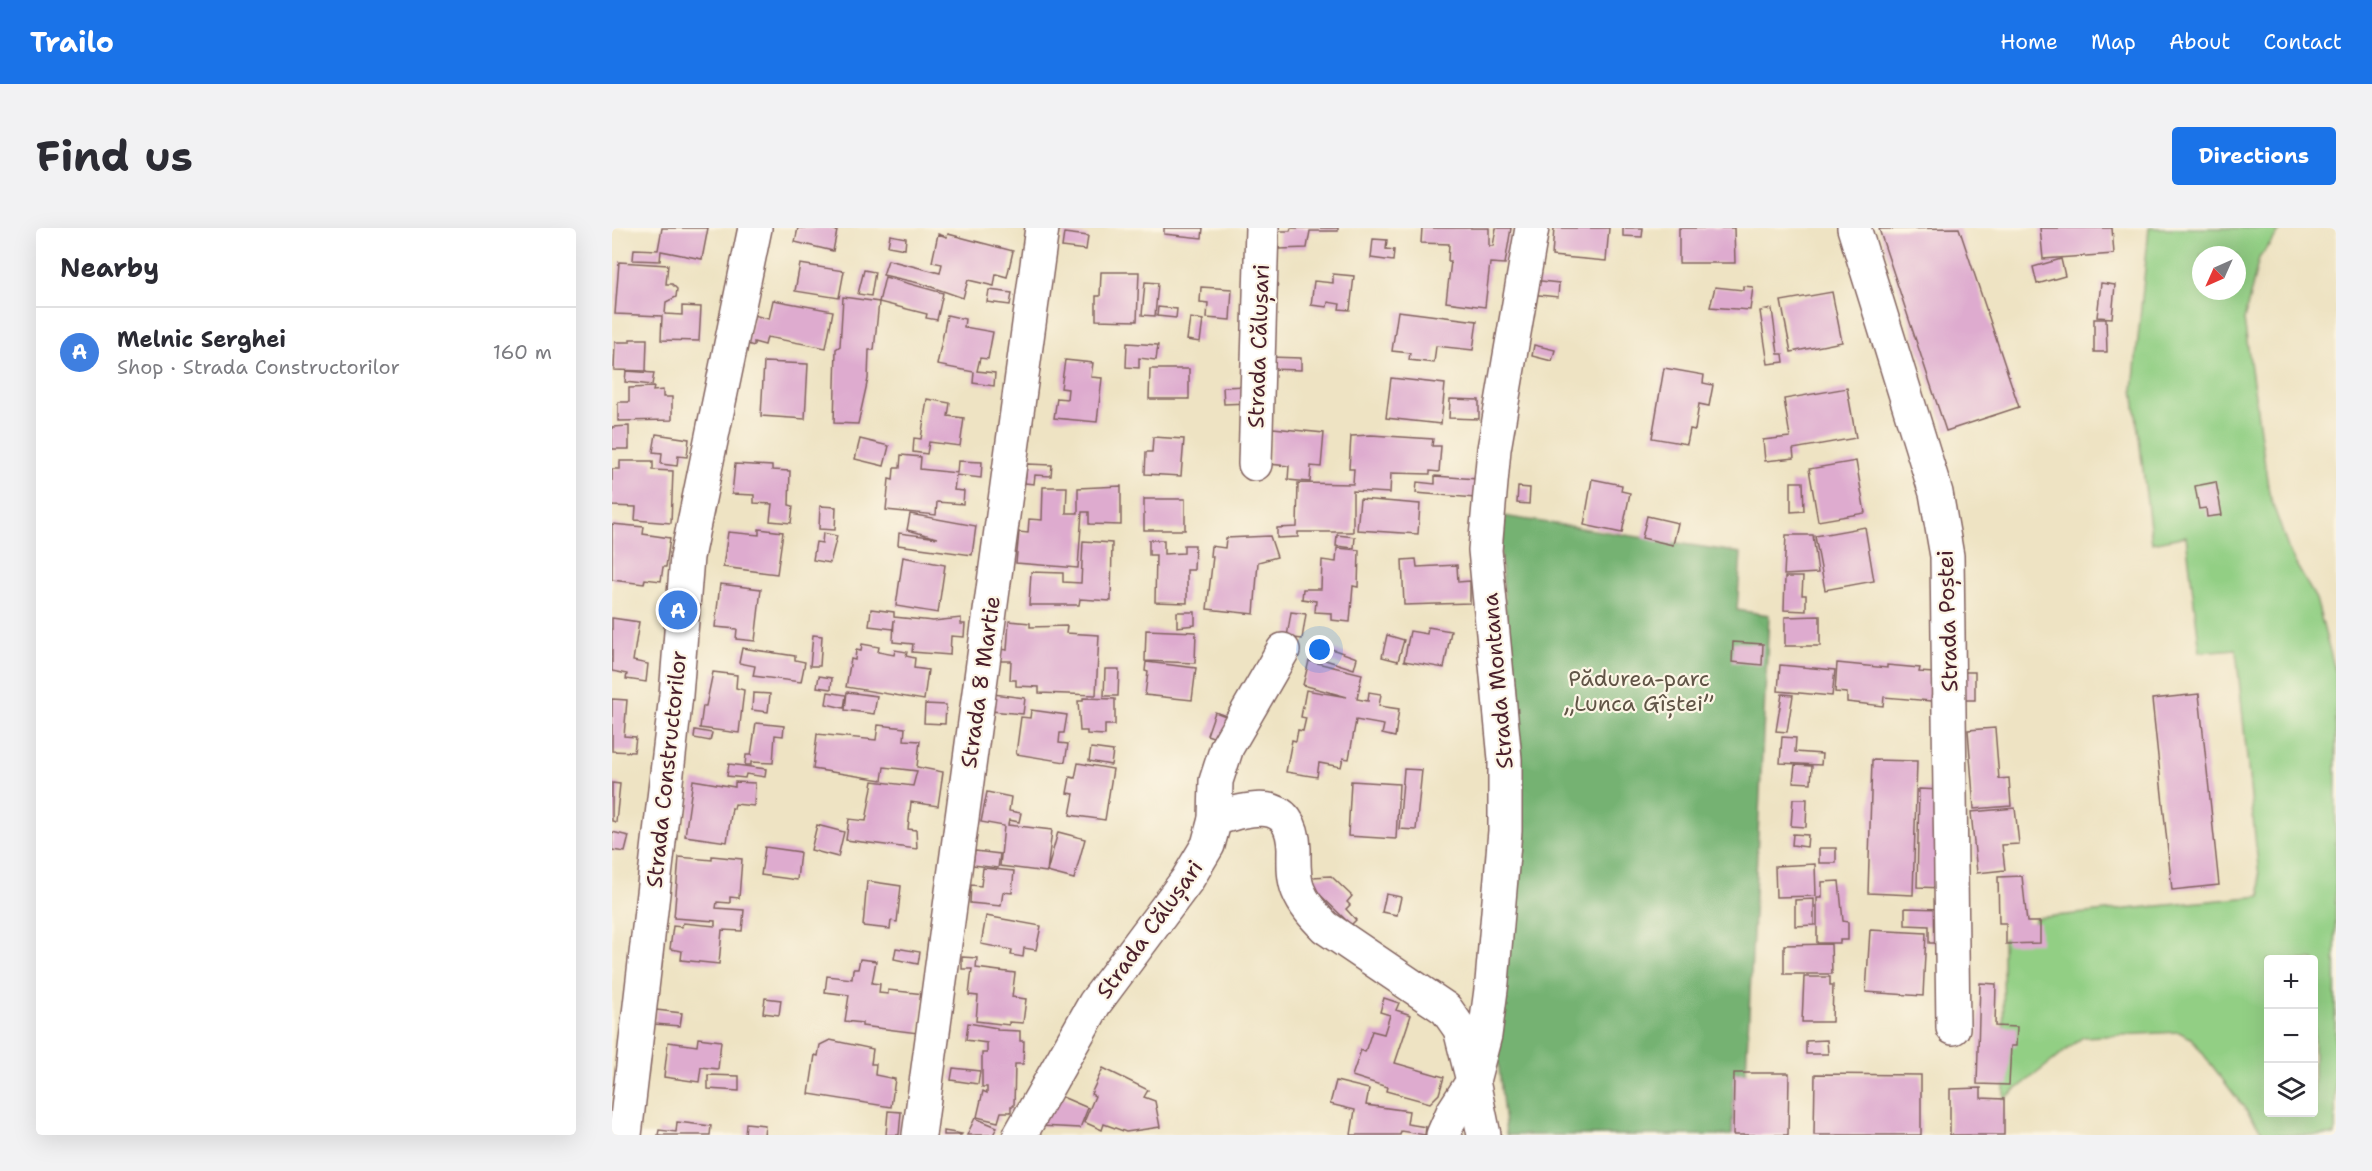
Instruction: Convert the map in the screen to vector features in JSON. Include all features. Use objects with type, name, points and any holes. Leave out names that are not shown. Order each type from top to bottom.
[{"type":"street","name":"Strada Constructorilor","points":[[625,1135],[676,695],[687,557],[755,228]]},
{"type":"street","name":"Strada 8 Martie","points":[[919,1135],[1042,228]]},
{"type":"street","name":"Strada Călușari","points":[[1255,464],[1262,228]]},
{"type":"street","name":"Strada Montana","points":[[1484,1135],[1473,1081],[1485,1035],[1491,993],[1505,831],[1505,759],[1485,550],[1488,496],[1532,228]]},
{"type":"street","name":"Strada Poștei","points":[[1854,228],[1936,493],[1947,556],[1953,1028]]},
{"type":"street","name":"Strada Călușari","points":[[1020,1135],[1095,1003],[1192,872],[1208,845],[1215,819],[1216,781],[1227,747],[1283,650]]},
{"type":"street","points":[[1215,819],[1252,807],[1270,809],[1282,817],[1292,830],[1293,868],[1298,890],[1311,912],[1325,927],[1446,1009],[1460,1029],[1473,1081],[1453,1112],[1443,1135]]},
{"type":"green space","points":[[2149,228],[2282,228],[2259,258],[2244,320],[2269,493],[2290,554],[2316,599],[2336,674],[2335,1135],[2265,1135],[2191,1038],[2179,1032],[2083,1037],[2004,1099],[2003,939],[2035,939],[2035,918],[2261,896],[2236,649],[2200,652],[2186,536],[2152,543],[2133,389]]},
{"type":"green space","name":"Pădurea-parc „Lunca Gîștei”","points":[[1497,515],[1741,553],[1737,610],[1769,615],[1746,1073],[1734,1073],[1732,1135],[1506,1135],[1498,1059],[1521,785]]},
{"type":"building","points":[[662,228],[708,228],[702,259],[661,251],[660,261],[633,260],[634,249],[658,250]]},
{"type":"building","points":[[798,228],[830,228],[837,231],[833,251],[795,242]]},
{"type":"building","points":[[1164,228],[1203,228],[1202,238],[1164,234]]},
{"type":"building","points":[[1291,228],[1338,228],[1338,231],[1310,231],[1307,248],[1279,249],[1279,231],[1290,231]]},
{"type":"building","points":[[1422,228],[1489,228],[1489,246],[1493,246],[1496,228],[1511,228],[1505,264],[1490,263],[1485,307],[1446,302],[1451,261],[1448,261],[1449,244],[1421,243]]},
{"type":"building","points":[[1554,228],[1609,228],[1606,261],[1552,256]]},
{"type":"building","points":[[1623,228],[1643,228],[1642,237],[1623,236]]},
{"type":"building","points":[[1679,228],[1734,228],[1735,263],[1679,263]]},
{"type":"building","points":[[1959,228],[2019,407],[1946,431],[1879,229]]},
{"type":"building","points":[[2040,228],[2112,228],[2114,254],[2043,259]]},
{"type":"building","points":[[1064,233],[1088,236],[1086,250],[1062,247]]},
{"type":"building","points":[[938,234],[947,237],[948,234],[1013,251],[1007,277],[996,274],[994,286],[968,280],[963,298],[923,284],[883,275],[888,260],[940,273],[942,264],[932,262]]},
{"type":"building","points":[[890,235],[906,238],[905,249],[888,246]]},
{"type":"building","points":[[1373,239],[1387,240],[1386,249],[1394,250],[1393,261],[1371,258]]},
{"type":"building","points":[[2061,259],[2065,276],[2037,284],[2033,267]]},
{"type":"building","points":[[619,262],[668,265],[666,284],[672,284],[677,289],[676,297],[666,302],[665,314],[682,315],[682,306],[701,307],[699,341],[661,340],[662,316],[615,314]]},
{"type":"building","points":[[800,264],[844,271],[839,298],[795,291]]},
{"type":"building","points":[[864,270],[875,272],[871,296],[858,294]]},
{"type":"building","points":[[1101,272],[1139,272],[1137,321],[1096,320],[1096,296],[1100,296]]},
{"type":"building","points":[[1333,274],[1354,276],[1350,310],[1339,309],[1340,304],[1328,302],[1327,307],[1311,305],[1314,281],[1333,283]]},
{"type":"building","points":[[885,277],[943,293],[937,320],[926,318],[927,314],[879,302]]},
{"type":"building","points":[[1532,280],[1559,283],[1558,297],[1530,294]]},
{"type":"building","points":[[1145,282],[1158,283],[1155,316],[1142,315]]},
{"type":"building","points":[[2101,283],[2115,285],[2112,318],[2097,317]]},
{"type":"building","points":[[1743,286],[1753,287],[1750,310],[1710,307],[1715,287],[1743,290]]},
{"type":"building","points":[[1201,287],[1232,289],[1230,320],[1207,318],[1208,303],[1200,302]]},
{"type":"building","points":[[989,290],[1012,293],[1010,305],[987,302]]},
{"type":"building","points":[[1832,292],[1842,342],[1791,352],[1781,301]]},
{"type":"building","points":[[843,297],[879,302],[874,350],[869,350],[868,379],[858,424],[834,423],[836,349],[840,346]]},
{"type":"building","points":[[773,300],[833,311],[826,348],[767,337],[765,345],[754,342],[754,346],[747,344],[753,315],[769,319]]},
{"type":"building","points":[[1158,307],[1177,309],[1176,318],[1157,316]]},
{"type":"building","points":[[1772,309],[1778,354],[1783,354],[1784,362],[1768,364],[1760,311]]},
{"type":"building","points":[[1398,311],[1477,321],[1473,350],[1436,346],[1434,363],[1409,360],[1410,353],[1392,351]]},
{"type":"building","points":[[947,315],[965,319],[964,327],[993,332],[988,359],[980,358],[977,371],[995,373],[994,386],[973,383],[974,372],[937,365]]},
{"type":"building","points":[[1190,318],[1203,320],[1200,342],[1187,340]]},
{"type":"building","points":[[2094,319],[2106,319],[2107,352],[2094,352]]},
{"type":"building","points":[[630,339],[647,339],[646,371],[614,370],[615,342],[630,342]]},
{"type":"building","points":[[1127,343],[1158,345],[1156,360],[1139,358],[1139,368],[1126,367]]},
{"type":"building","points":[[1534,345],[1555,350],[1552,361],[1532,356]]},
{"type":"building","points":[[1269,357],[1301,358],[1301,370],[1269,369]]},
{"type":"building","points":[[1065,360],[1093,363],[1091,377],[1102,378],[1097,422],[1054,418],[1057,398],[1067,399],[1068,389],[1061,388]]},
{"type":"building","points":[[764,362],[808,364],[805,419],[761,416]]},
{"type":"building","points":[[1664,368],[1704,375],[1703,383],[1713,385],[1709,406],[1699,404],[1695,430],[1690,429],[1687,444],[1652,438]]},
{"type":"building","points":[[1150,369],[1189,369],[1189,399],[1149,399]]},
{"type":"building","points":[[626,371],[654,373],[652,385],[625,382]]},
{"type":"building","points":[[1391,378],[1445,384],[1441,424],[1386,418]]},
{"type":"building","points":[[1247,386],[1248,403],[1224,404],[1223,387]]},
{"type":"building","points":[[654,387],[653,391],[663,390],[663,397],[672,397],[672,420],[618,421],[618,402],[629,402],[629,388]]},
{"type":"building","points":[[1847,388],[1856,438],[1793,449],[1794,458],[1765,461],[1763,440],[1790,437],[1784,399]]},
{"type":"building","points":[[927,399],[950,403],[948,416],[964,418],[960,446],[929,442],[927,454],[913,452],[914,438],[921,439]]},
{"type":"building","points":[[1450,399],[1479,400],[1479,419],[1449,418]]},
{"type":"building","points":[[629,426],[629,449],[612,449],[612,427]]},
{"type":"building","points":[[1273,428],[1324,433],[1321,467],[1311,466],[1310,482],[1288,480],[1289,466],[1269,464]]},
{"type":"building","points":[[656,434],[689,439],[687,457],[678,456],[677,466],[661,464],[662,453],[653,452]]},
{"type":"building","points":[[1351,436],[1433,439],[1432,446],[1441,446],[1439,472],[1430,471],[1430,474],[1391,473],[1390,493],[1353,491],[1353,532],[1298,532],[1298,537],[1277,538],[1277,528],[1297,527],[1298,483],[1353,484],[1354,469],[1349,469]]},
{"type":"building","points":[[1153,437],[1184,439],[1181,476],[1145,474],[1146,452],[1152,452]]},
{"type":"building","points":[[860,439],[889,446],[884,466],[855,459]]},
{"type":"building","points":[[901,455],[921,457],[920,469],[957,473],[958,461],[982,462],[981,478],[956,475],[954,490],[964,491],[963,504],[937,502],[936,515],[886,510],[889,479],[893,480],[894,468],[900,468]]},
{"type":"building","points":[[620,461],[653,461],[653,470],[673,471],[671,523],[635,520],[636,507],[612,506],[612,469],[620,469]]},
{"type":"building","points":[[1856,461],[1865,513],[1818,521],[1809,469]]},
{"type":"building","points":[[735,464],[772,466],[772,470],[790,471],[789,505],[793,506],[791,523],[770,521],[772,504],[754,503],[754,495],[732,494]]},
{"type":"building","points":[[1027,464],[1052,465],[1051,476],[1035,475],[1034,484],[1025,483]]},
{"type":"building","points":[[1435,476],[1477,479],[1475,498],[1416,493],[1417,482],[1435,484]]},
{"type":"building","points":[[1592,479],[1622,485],[1621,491],[1630,493],[1622,533],[1584,525]]},
{"type":"building","points":[[1791,482],[1803,482],[1804,511],[1791,512]]},
{"type":"building","points":[[2216,482],[2222,515],[2207,517],[2206,508],[2199,509],[2195,486]]},
{"type":"building","points":[[1121,486],[1121,525],[1089,524],[1089,512],[1082,512],[1078,568],[1016,563],[1019,532],[1028,533],[1029,519],[1042,520],[1043,487],[1067,487],[1066,513],[1078,513],[1078,488]]},
{"type":"building","points":[[1518,487],[1530,488],[1529,504],[1517,503]]},
{"type":"building","points":[[1144,499],[1185,499],[1185,530],[1144,530]]},
{"type":"building","points":[[1360,499],[1420,504],[1418,534],[1357,530]]},
{"type":"building","points":[[820,506],[836,507],[835,530],[819,529]]},
{"type":"building","points":[[910,514],[976,526],[972,555],[898,545],[899,533],[938,538],[907,530]]},
{"type":"building","points":[[1647,516],[1678,523],[1673,545],[1642,538]]},
{"type":"building","points":[[612,524],[644,527],[643,534],[670,538],[666,567],[663,567],[661,581],[645,579],[644,584],[612,580]]},
{"type":"building","points":[[1865,527],[1874,581],[1825,590],[1815,536]]},
{"type":"building","points":[[759,529],[783,532],[777,574],[723,567],[728,532],[759,535]]},
{"type":"building","points":[[823,533],[837,536],[830,563],[813,560],[816,542],[822,543]]},
{"type":"building","points":[[1337,535],[1355,537],[1354,548],[1336,546]]},
{"type":"building","points":[[1786,535],[1813,535],[1818,573],[1784,575]]},
{"type":"building","points":[[1270,536],[1277,557],[1258,562],[1254,614],[1207,609],[1213,556],[1210,556],[1211,546],[1225,548],[1226,538]]},
{"type":"building","points":[[1149,540],[1164,540],[1164,554],[1184,553],[1184,545],[1195,545],[1194,570],[1187,570],[1187,603],[1155,602],[1156,555],[1149,555]]},
{"type":"building","points":[[1083,541],[1112,543],[1111,601],[1080,599],[1079,605],[1029,605],[1031,572],[1063,573],[1063,582],[1081,583]]},
{"type":"building","points":[[1337,548],[1359,550],[1358,587],[1353,586],[1350,622],[1331,620],[1331,613],[1315,612],[1316,601],[1302,599],[1303,589],[1321,589],[1322,560],[1336,562]]},
{"type":"building","points":[[903,557],[945,565],[938,613],[896,606]]},
{"type":"building","points":[[1416,559],[1417,567],[1457,565],[1458,582],[1470,581],[1470,603],[1404,605],[1402,560]]},
{"type":"building","points":[[1785,577],[1803,577],[1802,595],[1806,595],[1806,611],[1784,610]]},
{"type":"building","points":[[720,584],[761,589],[755,641],[736,639],[737,629],[715,627]]},
{"type":"building","points":[[871,609],[894,612],[894,617],[933,621],[961,618],[961,624],[965,624],[964,637],[951,636],[950,655],[912,652],[913,644],[893,642],[894,620],[893,629],[869,626]]},
{"type":"building","points":[[1177,612],[1195,612],[1195,625],[1177,627]]},
{"type":"building","points":[[1291,612],[1306,614],[1302,639],[1287,637]]},
{"type":"building","points":[[1820,616],[1820,646],[1785,646],[1785,617]]},
{"type":"building","points":[[612,618],[639,622],[633,661],[648,664],[646,682],[626,679],[627,674],[612,671]]},
{"type":"building","points":[[1009,621],[1030,623],[1030,627],[1067,626],[1066,633],[1099,635],[1096,695],[1039,693],[1039,687],[1016,686],[1016,680],[1010,680],[1011,661],[1000,661],[1001,649],[1007,650]]},
{"type":"building","points":[[1428,627],[1451,631],[1444,668],[1404,661],[1410,631],[1427,634]]},
{"type":"building","points":[[1146,630],[1196,632],[1195,663],[1145,661]]},
{"type":"building","points":[[813,635],[822,636],[820,666],[810,666]]},
{"type":"building","points":[[1387,635],[1404,640],[1398,661],[1382,657]]},
{"type":"building","points":[[1733,642],[1763,644],[1762,665],[1732,662]]},
{"type":"building","points":[[862,644],[879,647],[878,652],[894,655],[895,650],[907,652],[906,656],[915,658],[914,668],[928,670],[924,700],[846,687],[851,659],[855,660],[856,650],[861,651]]},
{"type":"building","points":[[1326,647],[1357,658],[1354,669],[1322,659]]},
{"type":"building","points":[[742,648],[795,656],[795,660],[805,662],[801,682],[753,676],[755,666],[739,663]]},
{"type":"building","points":[[1309,661],[1362,674],[1357,699],[1368,701],[1369,692],[1381,694],[1379,706],[1399,709],[1395,737],[1382,734],[1384,725],[1356,720],[1349,759],[1343,758],[1341,767],[1319,763],[1317,777],[1286,772],[1292,740],[1296,741],[1298,730],[1303,731],[1306,718],[1301,717],[1306,690],[1347,697],[1303,685]]},
{"type":"building","points":[[1146,662],[1196,668],[1192,700],[1145,695],[1148,672],[1145,671]]},
{"type":"building","points":[[1837,663],[1887,668],[1887,665],[1920,668],[1919,672],[1934,673],[1931,701],[1884,697],[1883,706],[1847,702],[1847,693],[1835,692]]},
{"type":"building","points":[[1780,665],[1835,670],[1832,696],[1778,691]]},
{"type":"building","points":[[1105,669],[1119,669],[1118,696],[1104,696]]},
{"type":"building","points":[[713,672],[737,675],[736,688],[744,690],[739,733],[700,728],[703,706],[706,706]]},
{"type":"building","points":[[1957,672],[1975,672],[1975,700],[1957,700]]},
{"type":"building","points":[[819,676],[832,678],[831,689],[817,687]]},
{"type":"building","points":[[828,692],[846,695],[844,708],[826,704]]},
{"type":"building","points":[[847,692],[877,696],[874,714],[845,710]]},
{"type":"building","points":[[753,693],[770,694],[768,712],[752,710]]},
{"type":"building","points":[[993,694],[1025,698],[1023,714],[991,711]]},
{"type":"building","points":[[1782,694],[1793,695],[1787,732],[1776,731]]},
{"type":"building","points":[[2199,694],[2219,885],[2172,890],[2152,699]]},
{"type":"building","points":[[1083,698],[1115,699],[1115,725],[1105,725],[1105,735],[1087,734],[1087,731],[1080,731],[1078,701],[1083,701]]},
{"type":"building","points":[[612,699],[627,700],[624,736],[636,737],[634,752],[612,751]]},
{"type":"building","points":[[925,704],[946,705],[945,724],[924,723]]},
{"type":"building","points":[[1031,710],[1067,715],[1064,733],[1060,733],[1059,743],[1068,744],[1065,762],[1016,754],[1021,717],[1030,718]]},
{"type":"building","points":[[1215,712],[1231,718],[1222,740],[1207,735]]},
{"type":"building","points":[[756,723],[784,726],[783,736],[775,735],[773,763],[751,762],[751,765],[745,765],[746,755],[751,755]]},
{"type":"building","points":[[878,725],[905,728],[904,740],[920,741],[917,767],[943,772],[938,806],[911,802],[908,829],[916,830],[917,849],[846,840],[849,819],[866,821],[873,781],[913,786],[917,771],[884,767],[882,780],[813,769],[817,734],[876,740]]},
{"type":"building","points":[[1995,728],[1999,779],[2009,778],[2011,806],[1974,809],[1968,730]]},
{"type":"building","points":[[695,730],[712,733],[710,741],[694,738]]},
{"type":"building","points":[[1782,737],[1796,738],[1795,752],[1822,754],[1821,765],[1780,763]]},
{"type":"building","points":[[1091,748],[1113,751],[1111,765],[1089,761]]},
{"type":"building","points":[[1872,760],[1917,761],[1913,895],[1868,893]]},
{"type":"building","points":[[1078,763],[1113,769],[1105,820],[1070,815],[1074,794],[1067,793],[1070,777],[1075,778]]},
{"type":"building","points":[[729,764],[766,769],[765,777],[746,774],[745,778],[727,776]]},
{"type":"building","points":[[1795,765],[1812,766],[1811,783],[1793,782]]},
{"type":"building","points":[[1404,769],[1422,770],[1416,830],[1399,829]]},
{"type":"building","points":[[693,780],[735,787],[735,782],[755,783],[754,806],[735,804],[734,809],[732,808],[727,842],[685,836]]},
{"type":"building","points":[[1351,781],[1399,784],[1396,839],[1348,836]]},
{"type":"building","points":[[612,783],[620,784],[616,822],[612,821]]},
{"type":"building","points":[[1919,789],[1942,790],[1944,888],[1917,887]]},
{"type":"building","points":[[987,792],[1011,797],[1009,811],[1021,813],[1019,822],[1009,820],[1008,825],[1052,830],[1047,872],[1000,866],[1004,826],[981,822]]},
{"type":"building","points":[[1793,799],[1807,799],[1806,827],[1791,826]]},
{"type":"building","points":[[2015,808],[2019,844],[2002,845],[2005,870],[1977,873],[1971,812]]},
{"type":"building","points":[[817,825],[844,832],[838,857],[811,850]]},
{"type":"building","points":[[612,832],[629,836],[625,852],[612,850]]},
{"type":"building","points":[[1058,832],[1085,839],[1074,879],[1047,872]]},
{"type":"building","points":[[1793,834],[1808,835],[1807,847],[1792,845]]},
{"type":"building","points":[[765,847],[800,852],[797,880],[761,875]]},
{"type":"building","points":[[1819,848],[1836,848],[1836,863],[1819,863]]},
{"type":"building","points":[[975,851],[1000,854],[998,868],[973,865]]},
{"type":"building","points":[[712,856],[742,859],[739,898],[730,897],[730,903],[717,902],[716,908],[744,910],[742,931],[722,930],[719,964],[681,960],[682,951],[670,949],[673,926],[682,927],[683,923],[715,926],[715,921],[674,918],[679,857],[712,860]]},
{"type":"building","points":[[1815,864],[1816,896],[1776,897],[1775,866]]},
{"type":"building","points":[[983,868],[1014,871],[1012,893],[1003,892],[1001,906],[970,903],[971,885],[981,886]]},
{"type":"building","points":[[1331,876],[1352,896],[1347,902],[1350,905],[1346,909],[1356,920],[1351,925],[1308,883],[1312,877]]},
{"type":"building","points":[[2022,876],[2027,922],[2040,922],[2040,943],[2006,944],[2006,923],[1999,923],[1998,877]]},
{"type":"building","points":[[867,881],[901,886],[897,922],[891,921],[890,929],[863,926]]},
{"type":"building","points":[[1839,881],[1843,921],[1848,922],[1848,940],[1840,940],[1840,943],[1817,943],[1817,898],[1822,898],[1822,882]]},
{"type":"building","points":[[1386,894],[1401,897],[1397,915],[1382,912]]},
{"type":"building","points":[[1814,899],[1814,925],[1795,926],[1795,900]]},
{"type":"building","points":[[1905,908],[1943,909],[1942,943],[1929,943],[1929,926],[1905,925]]},
{"type":"building","points":[[986,916],[1041,926],[1036,950],[1024,948],[1023,957],[1011,955],[1012,950],[981,944]]},
{"type":"building","points":[[1870,930],[1926,933],[1923,996],[1866,992]]},
{"type":"building","points":[[1831,944],[1832,974],[1784,974],[1784,945]]},
{"type":"building","points":[[896,948],[920,952],[918,964],[894,959]]},
{"type":"building","points":[[962,957],[977,958],[976,968],[1015,973],[1012,997],[1026,999],[1023,1023],[1009,1022],[1009,1025],[976,1021],[978,996],[969,995],[972,969],[962,969]]},
{"type":"building","points":[[860,959],[876,961],[872,983],[880,984],[879,993],[888,994],[888,990],[924,994],[918,1033],[862,1026],[862,1023],[845,1021],[849,995],[825,992],[827,976],[852,979],[853,969],[858,969]]},
{"type":"building","points":[[1804,977],[1830,977],[1830,985],[1833,985],[1832,1022],[1802,1022]]},
{"type":"building","points":[[1980,983],[1996,984],[1995,1026],[2017,1027],[2016,1046],[2011,1046],[2009,1085],[1977,1084]]},
{"type":"building","points":[[765,998],[781,1000],[779,1015],[763,1013]]},
{"type":"building","points":[[1384,998],[1399,1003],[1396,1010],[1411,1015],[1395,1063],[1444,1077],[1439,1094],[1430,1103],[1386,1091],[1387,1087],[1352,1076],[1361,1050],[1365,1052],[1372,1031],[1384,1034],[1390,1015],[1380,1012]]},
{"type":"building","points":[[656,1010],[682,1013],[680,1026],[655,1024]]},
{"type":"building","points":[[968,1023],[997,1028],[997,1030],[1020,1031],[1020,1041],[1024,1041],[1023,1064],[1015,1064],[1014,1106],[1011,1106],[1011,1112],[1001,1112],[998,1122],[977,1117],[983,1091],[987,1093],[987,1087],[982,1087],[982,1053],[987,1053],[987,1043],[966,1040]]},
{"type":"building","points":[[698,1038],[721,1041],[718,1069],[701,1067],[699,1082],[664,1077],[668,1042],[697,1046]]},
{"type":"building","points":[[830,1040],[873,1049],[871,1064],[876,1064],[875,1075],[895,1079],[891,1107],[809,1094],[815,1055],[818,1056],[820,1045]]},
{"type":"building","points":[[1827,1040],[1828,1054],[1806,1054],[1806,1041]]},
{"type":"building","points":[[953,1068],[980,1071],[978,1084],[951,1080]]},
{"type":"building","points":[[1103,1068],[1148,1090],[1144,1097],[1155,1101],[1160,1127],[1126,1132],[1104,1124],[1102,1130],[1084,1122],[1095,1096],[1091,1094]]},
{"type":"building","points":[[1734,1073],[1789,1073],[1788,1135],[1733,1135]]},
{"type":"building","points":[[1815,1074],[1921,1075],[1921,1135],[1814,1135]]},
{"type":"building","points":[[708,1075],[739,1076],[739,1091],[708,1089]]},
{"type":"building","points":[[1336,1081],[1369,1089],[1366,1105],[1409,1111],[1407,1124],[1426,1127],[1425,1135],[1401,1131],[1400,1135],[1351,1135],[1355,1110],[1330,1104]]},
{"type":"building","points":[[1981,1088],[1981,1098],[2004,1099],[2004,1135],[1950,1135],[1950,1089]]},
{"type":"building","points":[[1053,1093],[1088,1108],[1080,1128],[1040,1126]]},
{"type":"building","points":[[888,1111],[901,1112],[899,1135],[886,1135]]},
{"type":"building","points":[[975,1118],[997,1127],[993,1135],[967,1135]]},
{"type":"building","points":[[677,1122],[711,1126],[710,1135],[658,1135],[659,1130],[676,1132]]},
{"type":"building","points":[[746,1123],[765,1125],[764,1135],[745,1135]]},
{"type":"building","points":[[944,1131],[962,1134],[944,1135]]},
{"type":"place","name":"Melnic Serghei","points":[[678,610]]}]
